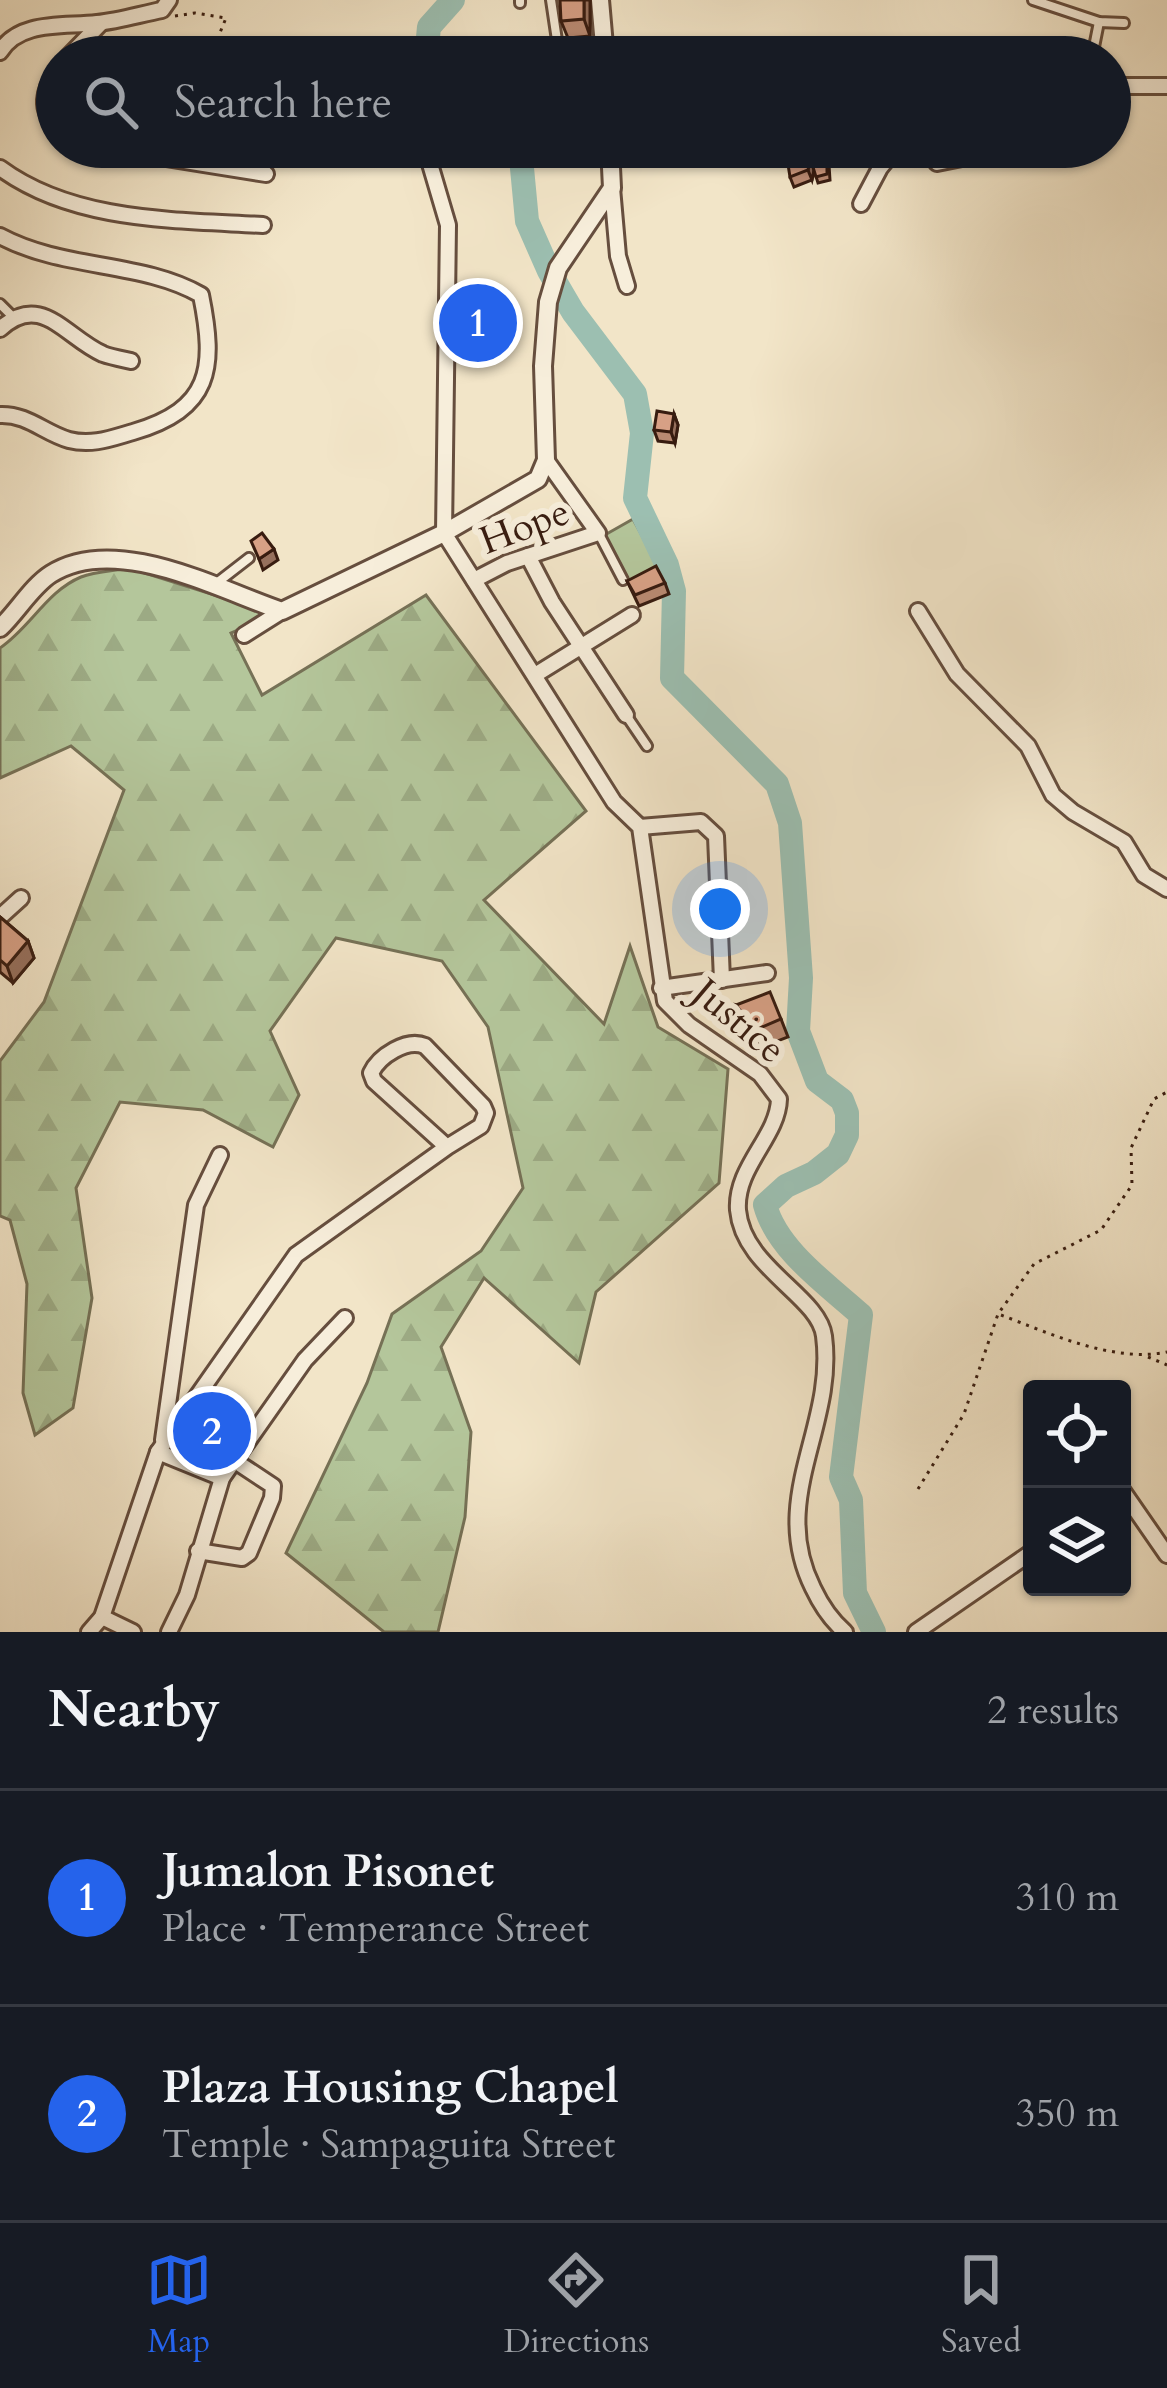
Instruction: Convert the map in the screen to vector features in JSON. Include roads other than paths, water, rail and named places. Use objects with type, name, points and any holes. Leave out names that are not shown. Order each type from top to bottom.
[{"type":"street","points":[[600,0],[603,36]]},
{"type":"street","points":[[0,52],[7,41],[27,30],[101,23],[166,5]]},
{"type":"street","points":[[88,36],[101,23]]},
{"type":"street","points":[[1131,86],[1167,86]]},
{"type":"street","points":[[0,168],[33,191],[68,203],[157,217],[263,225]]},
{"type":"street","points":[[228,168],[266,174]]},
{"type":"street","points":[[431,168],[448,225],[444,532],[614,802],[640,827],[701,823],[716,836],[722,980]]},
{"type":"street","points":[[611,168],[618,256],[627,286]]},
{"type":"street","points":[[861,204],[880,168]]},
{"type":"street","points":[[244,635],[538,479],[546,460],[543,366],[548,302],[558,268],[612,188]]},
{"type":"street","points":[[0,236],[48,257],[158,279],[201,295],[208,364],[199,395],[181,412],[166,422],[97,442],[68,440],[38,422],[0,415]]},
{"type":"street","points":[[0,329],[13,317],[39,315],[103,354],[131,361]]},
{"type":"street","points":[[546,460],[598,533]]},
{"type":"street","name":"Hope","points":[[474,580],[598,533]]},
{"type":"street","points":[[528,556],[552,602],[626,715]]},
{"type":"street","points":[[0,628],[50,574],[84,561],[135,559],[282,611]]},
{"type":"street","points":[[918,611],[957,674],[1028,746],[1053,795],[1072,812],[1124,842],[1144,875],[1167,889]]},
{"type":"street","points":[[535,675],[632,615]]},
{"type":"street","name":"Justice","points":[[640,827],[661,988],[671,1010],[760,1073],[779,1099],[778,1110],[748,1164],[738,1211],[750,1243],[776,1279],[811,1309],[824,1333],[825,1369],[796,1505],[796,1541],[820,1603],[845,1632]]},
{"type":"street","points":[[0,917],[21,898]]},
{"type":"street","points":[[661,988],[767,973]]},
{"type":"street","points":[[160,1449],[296,1256],[482,1126],[483,1106],[425,1046],[406,1044],[375,1064],[374,1082],[447,1147]]},
{"type":"street","points":[[88,1632],[101,1617],[160,1449],[196,1205],[220,1155]]},
{"type":"street","points":[[169,1632],[187,1595],[222,1478],[305,1360],[345,1318]]},
{"type":"street","points":[[160,1449],[222,1478]]},
{"type":"street","points":[[198,1551],[242,1558],[249,1553],[272,1498],[273,1486],[235,1461]]},
{"type":"street","points":[[1131,1503],[1167,1556]]},
{"type":"street","points":[[928,1630],[1023,1559]]},
{"type":"street","points":[[101,1617],[134,1632]]},
{"type":"lane","points":[[550,0],[555,36]]},
{"type":"lane","points":[[1033,0],[1099,22],[1124,22]]},
{"type":"lane","points":[[1096,36],[1099,22]]},
{"type":"lane","points":[[0,304],[13,317]]},
{"type":"lane","points":[[598,533],[623,580]]},
{"type":"lane","points":[[212,587],[249,558]]},
{"type":"lane","points":[[626,715],[647,746]]},
{"type":"waterway","points":[[428,36],[429,27],[453,0]]},
{"type":"waterway","points":[[522,168],[527,221],[549,271],[573,312],[635,394],[642,433],[635,498],[674,591],[672,678],[777,784],[790,823],[801,978],[798,1031],[817,1081],[842,1100],[847,1135],[838,1154],[765,1205],[792,1252],[861,1315],[841,1477],[851,1500],[855,1593],[874,1632]]},
{"type":"place","name":"Jumalon Pisonet","points":[[478,323]]},
{"type":"place","name":"Plaza Housing Chapel","points":[[212,1431]]}]
